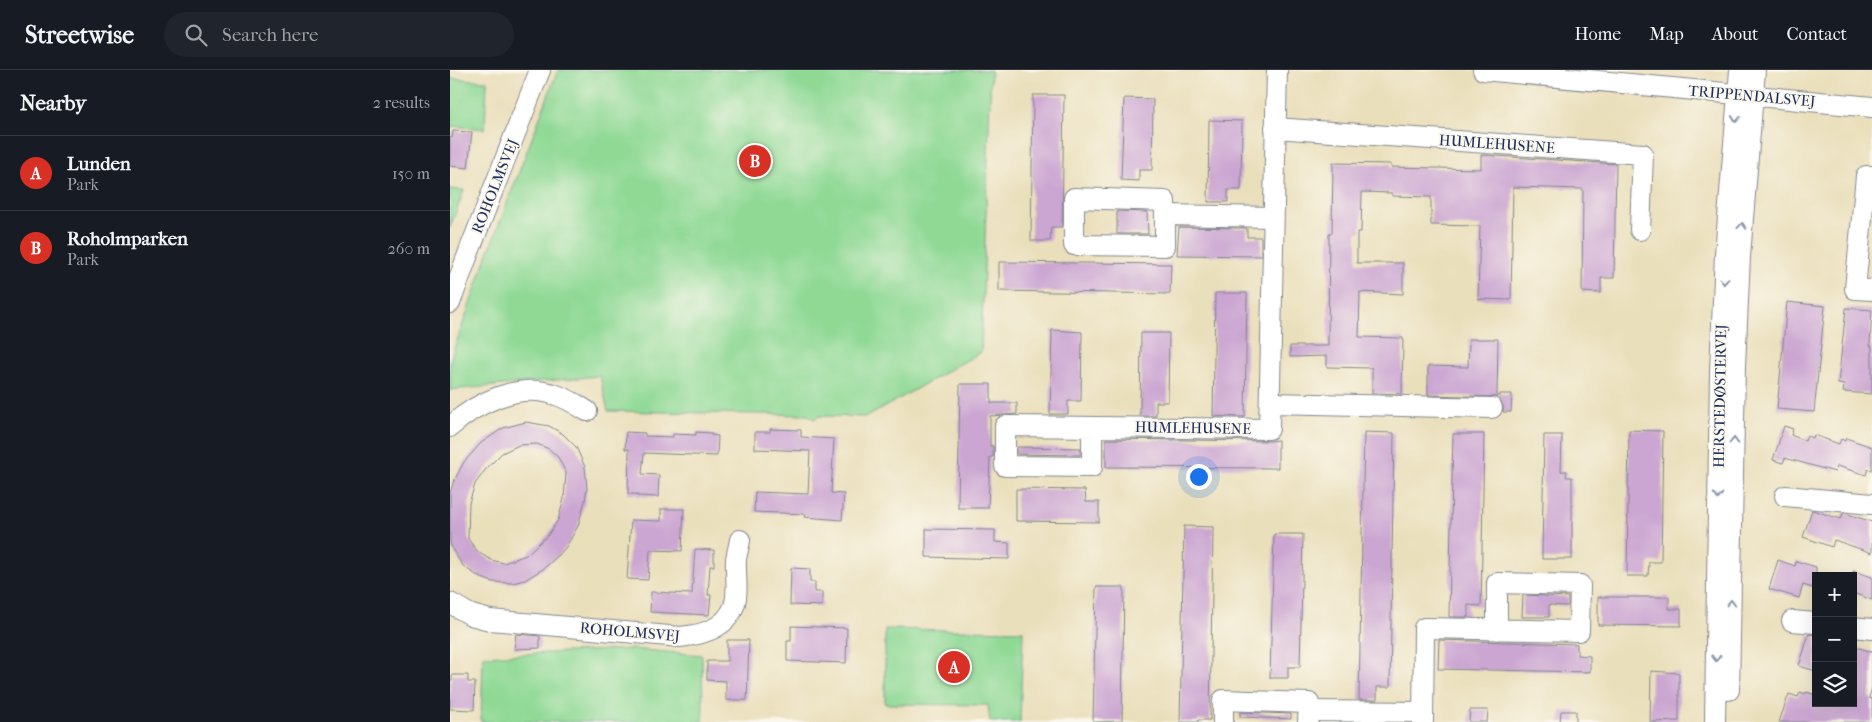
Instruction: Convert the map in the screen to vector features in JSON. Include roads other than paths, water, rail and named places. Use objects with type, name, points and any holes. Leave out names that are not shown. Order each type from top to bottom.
[{"type":"street","name":"ROHOLMSVEJ","points":[[450,303],[540,70]]},
{"type":"street","name":"HUMLEHUSENE","points":[[1092,427],[1092,467],[1005,466],[1005,426],[1269,429],[1277,70]]},
{"type":"street","name":"TRIPPENDALSVEJ","points":[[1483,70],[1872,107]]},
{"type":"street","name":"HERSTEDØSTERVEJ","points":[[1728,722],[1735,376],[1745,96],[1740,70]]},
{"type":"street","name":"HERSTEDØSTERVEJ","points":[[1715,722],[1720,371],[1725,254],[1745,96],[1755,70]]},
{"type":"street","name":"HUMLEHUSENE","points":[[1275,128],[1643,154],[1640,230]]},
{"type":"street","points":[[1872,176],[1866,176],[1855,289],[1872,290]]},
{"type":"street","points":[[1074,198],[1165,200],[1166,215],[1165,246],[1074,245],[1074,198]]},
{"type":"street","points":[[1166,215],[1273,216]]},
{"type":"street","points":[[450,427],[462,415],[480,404],[519,392],[536,391],[555,394],[572,401],[587,411]]},
{"type":"street","points":[[1270,403],[1492,408]]},
{"type":"street","points":[[1785,496],[1872,504]]},
{"type":"street","name":"ROHOLMSVEJ","points":[[450,603],[471,615],[490,620],[680,637],[698,636],[713,630],[727,619],[735,604],[736,558],[740,540]]},
{"type":"street","points":[[1222,722],[1223,700],[1309,703],[1309,717],[1423,717],[1424,628],[1497,630],[1579,631],[1580,585],[1497,583],[1497,630]]},
{"type":"street","points":[[1792,621],[1812,623]]},
{"type":"street","points":[[1857,627],[1872,629]]},
{"type":"place","name":"Roholmparken","points":[[755,161]]},
{"type":"place","name":"Lunden","points":[[954,667]]}]
